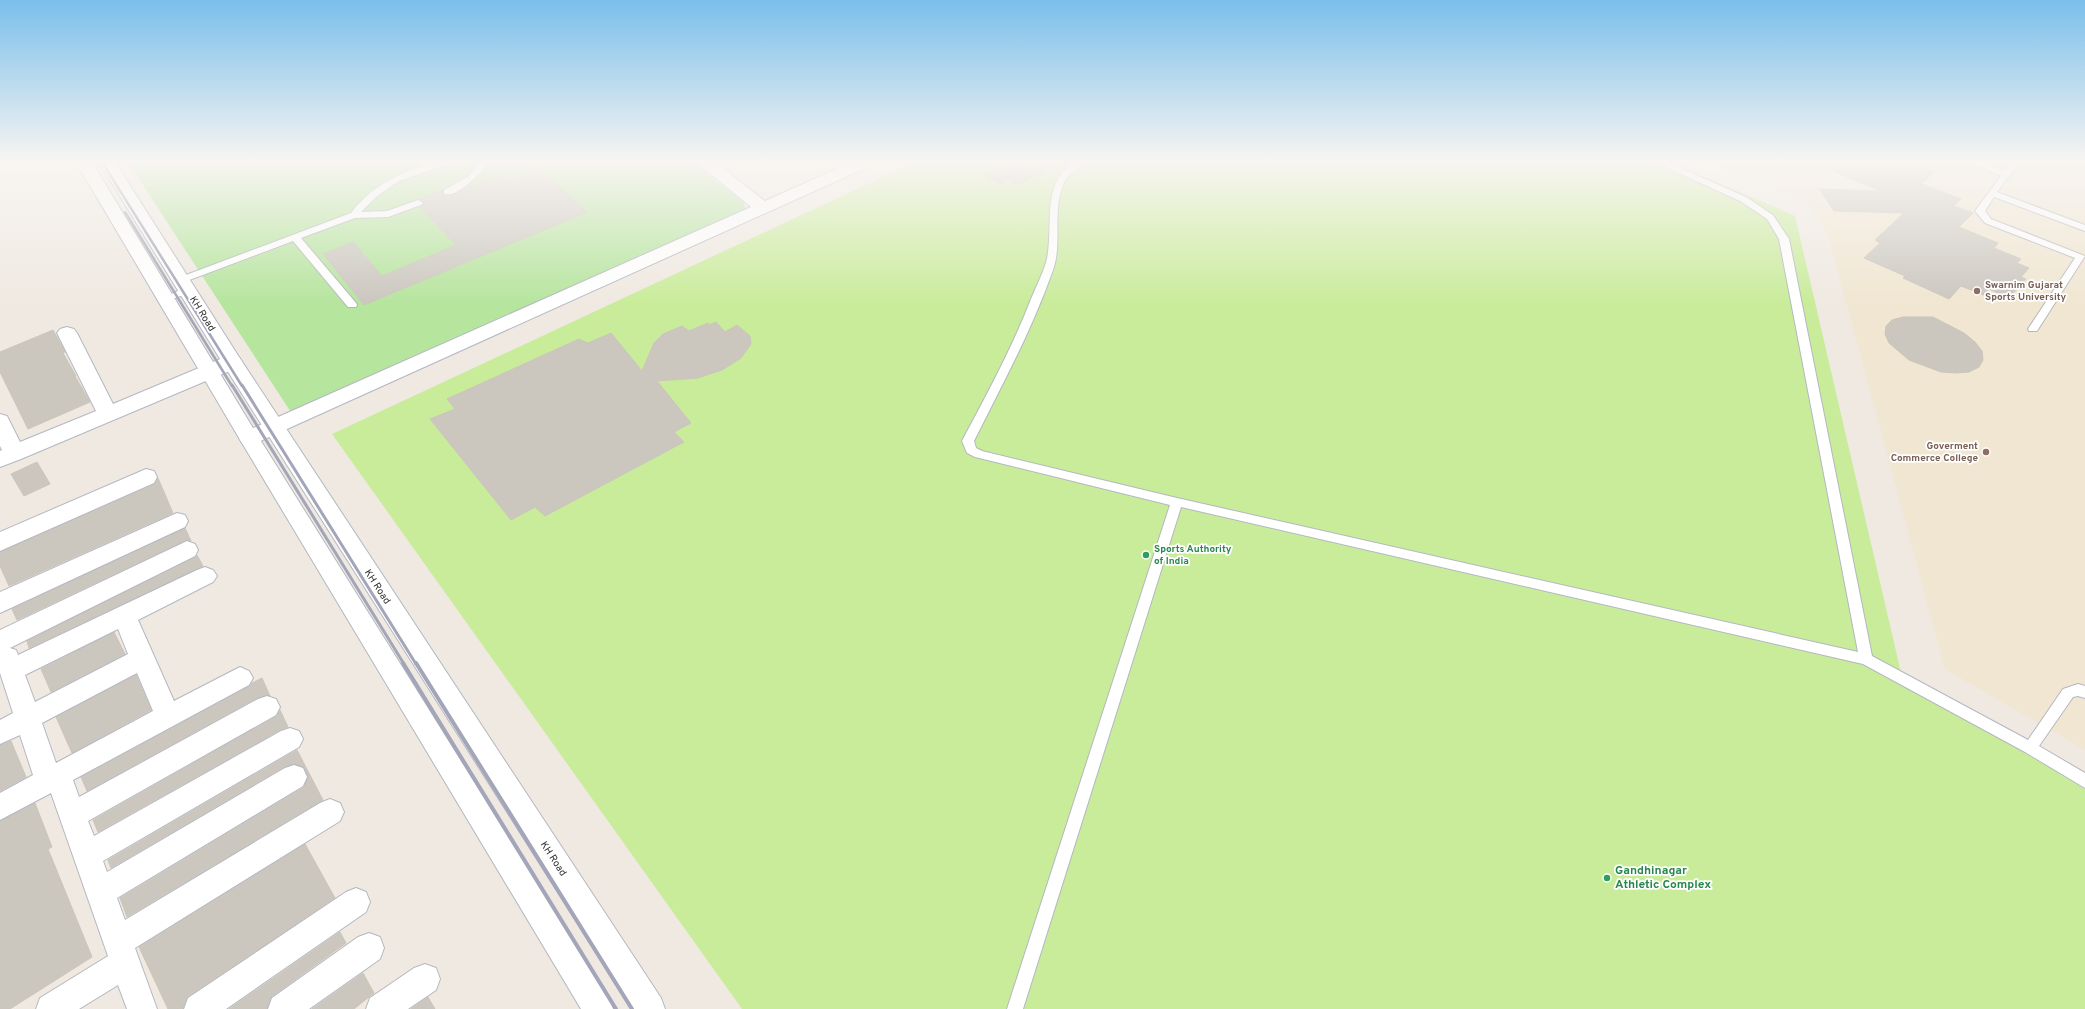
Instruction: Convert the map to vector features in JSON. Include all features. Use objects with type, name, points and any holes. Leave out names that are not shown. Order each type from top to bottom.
[{"type":"street","points":[[112,209],[249,438],[598,1009]]},
{"type":"street","name":"KH Road","points":[[136,209],[232,362],[650,1009]]},
{"type":"street","points":[[249,438],[761,209]]},
{"type":"street","points":[[67,333],[108,414]]},
{"type":"street","points":[[0,421],[7,457],[232,362]]},
{"type":"street","points":[[0,542],[146,477]]},
{"type":"street","points":[[0,603],[177,521]]},
{"type":"street","points":[[142,1009],[73,815],[27,719],[9,675],[0,641],[187,550]]},
{"type":"street","points":[[9,675],[205,576]]},
{"type":"street","points":[[124,616],[168,716]]},
{"type":"street","points":[[0,733],[143,658]]},
{"type":"street","points":[[0,807],[240,678]]},
{"type":"street","points":[[73,815],[266,707]]},
{"type":"street","points":[[87,855],[290,739]]},
{"type":"street","points":[[100,892],[294,777]]},
{"type":"street","points":[[50,1009],[121,952],[330,812]]},
{"type":"street","points":[[199,1009],[356,902]]},
{"type":"street","points":[[283,1009],[369,948]]},
{"type":"street","points":[[381,1009],[425,979]]},
{"type":"lane","points":[[354,215],[358,209]]},
{"type":"lane","points":[[165,299],[184,285],[295,237],[354,215],[388,214],[401,209]]},
{"type":"lane","points":[[1055,209],[1051,260],[1026,328],[968,441],[971,450],[979,454],[1178,502],[1866,660],[2030,748],[2085,781]]},
{"type":"lane","points":[[1758,209],[1770,217],[1784,239],[1866,660]]},
{"type":"lane","points":[[1981,209],[1980,211],[1988,221],[2083,254],[2033,328]]},
{"type":"lane","points":[[2035,209],[2085,228]]},
{"type":"lane","points":[[295,237],[352,305]]},
{"type":"lane","points":[[1015,1009],[1178,502]]},
{"type":"lane","points":[[2030,748],[2068,693],[2078,690],[2085,692]]},
{"type":"shaded area","name":"Goverment Commerce College","points":[[1813,209],[2085,209],[2085,750],[1945,669],[1828,235]]},
{"type":"green space","points":[[159,209],[746,209],[750,217],[296,420]]},
{"type":"green space","name":"Sports Authority of India","points":[[814,209],[1779,209],[1795,216],[1902,677],[2085,789],[2085,1009],[742,1009],[332,434]]},
{"type":"building","points":[[422,209],[584,209],[587,212],[364,305],[323,254],[353,242],[382,276],[456,245]]},
{"type":"building","name":"Swarnim Gujarat Sports University","points":[[1833,209],[1962,209],[1973,213],[1959,227],[1998,243],[1994,248],[2021,259],[2017,263],[2029,268],[2021,277],[2026,279],[2009,298],[1989,289],[1984,295],[1961,286],[1949,299],[1903,278],[1905,276],[1864,258],[1880,243],[1875,240],[1904,213],[1834,211]]},
{"type":"building","points":[[1903,317],[1933,317],[1964,333],[1975,342],[1982,351],[1983,360],[1979,367],[1969,372],[1941,372],[1909,360],[1889,343],[1885,334],[1886,326],[1892,320]]},
{"type":"building","points":[[716,322],[725,332],[737,325],[750,336],[751,344],[741,358],[722,370],[698,378],[657,381],[691,423],[674,432],[684,442],[545,516],[535,507],[511,520],[430,419],[455,409],[447,399],[579,339],[588,343],[611,333],[642,371],[654,343],[663,334],[682,326],[689,331],[708,323],[709,325]]},
{"type":"building","points":[[53,330],[65,352],[63,353],[90,402],[28,429],[0,372],[0,352]]},
{"type":"building","points":[[37,462],[50,484],[24,496],[11,474]]},
{"type":"building","points":[[158,478],[173,513],[9,586],[0,566],[0,552],[155,484]]},
{"type":"building","points":[[185,528],[191,541],[186,540],[17,620],[12,609]]},
{"type":"building","points":[[197,555],[203,566],[29,648],[27,641],[196,557]]},
{"type":"building","points":[[114,632],[125,654],[51,692],[41,669]]},
{"type":"building","points":[[136,675],[151,710],[72,753],[56,717]]},
{"type":"building","points":[[262,678],[270,696],[267,695],[257,698],[87,791],[81,777],[250,686],[252,683]]},
{"type":"building","points":[[280,710],[288,727],[280,730],[98,832],[93,820],[277,716]]},
{"type":"building","points":[[11,741],[26,777],[0,791],[0,745]]},
{"type":"building","points":[[297,750],[323,800],[127,917],[120,898],[304,787],[308,776],[303,767],[294,764],[284,767],[111,868],[108,860]]},
{"type":"building","points":[[35,803],[52,847],[48,849],[92,957],[10,1009],[0,1009],[0,821]]},
{"type":"building","points":[[305,844],[335,898],[187,997],[183,1009],[168,1009],[139,947]]},
{"type":"building","points":[[340,932],[346,943],[271,997],[267,1009],[229,1009]]},
{"type":"building","points":[[363,973],[374,993],[354,1009],[312,1009]]},
{"type":"building","points":[[428,997],[435,1009],[411,1009]]},
{"type":"railway","points":[[131,209],[242,386]]},
{"type":"railway","points":[[125,212],[232,386]]},
{"type":"railway","points":[[232,385],[404,664]]},
{"type":"railway","points":[[242,385],[416,664]]},
{"type":"railway","points":[[403,663],[616,1009]]},
{"type":"railway","points":[[416,663],[632,1009]]},
{"type":"place","name":"Swarnim Gujarat Sports University","points":[[1977,291]]},
{"type":"place","name":"Goverment Commerce College","points":[[1986,452]]},
{"type":"place","name":"Sports Authority of India","points":[[1146,555]]},
{"type":"place","name":"Gandhinagar Athletic Complex","points":[[1607,878]]}]
